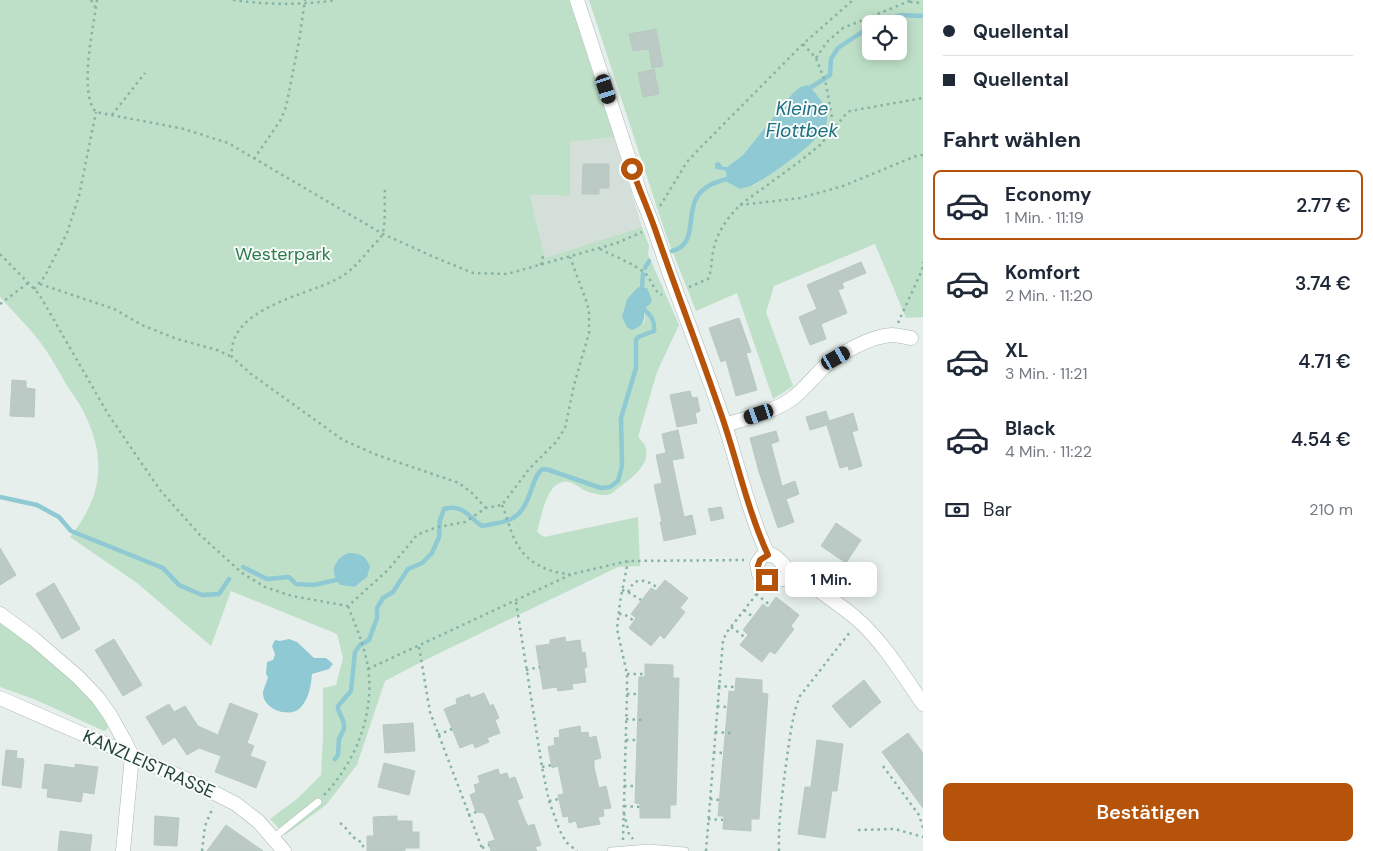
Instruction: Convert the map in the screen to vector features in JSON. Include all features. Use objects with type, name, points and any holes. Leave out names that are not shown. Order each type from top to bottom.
[{"type":"street","points":[[577,0],[641,196],[655,227],[670,274],[725,425],[756,530],[768,555]]},
{"type":"street","points":[[725,425],[772,409],[786,402],[794,397],[824,367],[836,358],[864,343],[892,335],[911,338]]},
{"type":"street","points":[[793,576],[774,581],[762,578],[758,574],[757,564],[763,556],[776,556],[793,576],[827,596],[859,621],[885,650],[923,704]]},
{"type":"street","points":[[0,614],[58,658],[91,691],[110,715],[132,756],[123,851]]},
{"type":"street","name":"KANZLEISTRASSE","points":[[0,698],[219,795],[247,812],[284,851]]},
{"type":"lane","points":[[273,838],[318,802]]},
{"type":"lane","points":[[611,851],[649,848],[685,851]]},
{"type":"path","points":[[91,0],[96,8]]},
{"type":"path","points":[[97,0],[90,45],[88,82],[89,100],[96,112],[184,129],[228,143],[383,234],[434,257],[473,273],[507,274],[599,248],[648,229]]},
{"type":"path","points":[[233,0],[260,4],[337,0]]},
{"type":"path","points":[[656,212],[687,162],[804,44],[853,0]]},
{"type":"path","points":[[816,58],[827,42],[843,28],[876,13],[910,1],[923,3]]},
{"type":"path","points":[[254,159],[280,121],[286,107],[305,2]]},
{"type":"path","points":[[804,44],[816,58],[826,84],[834,129]]},
{"type":"path","points":[[112,115],[145,74]]},
{"type":"path","points":[[684,289],[708,279],[711,274],[713,252],[718,236],[726,221],[739,206],[820,145],[841,118],[850,111],[923,98]]},
{"type":"path","points":[[34,289],[40,284],[67,233],[79,196],[96,112]]},
{"type":"path","points":[[739,206],[800,198],[843,186],[916,156],[923,155]]},
{"type":"path","points":[[232,357],[233,344],[237,335],[257,312],[342,276],[356,266],[383,234],[385,190]]},
{"type":"path","points":[[599,248],[647,275],[657,292],[666,295]]},
{"type":"path","points":[[541,265],[544,252]]},
{"type":"path","points":[[0,254],[38,294],[108,414],[160,490],[199,534],[242,573],[265,587],[292,596],[348,606]]},
{"type":"path","points":[[348,606],[388,570],[416,535],[434,528],[464,522],[486,508],[502,506],[530,468],[556,442],[565,428],[574,385],[589,333],[587,303],[570,257]]},
{"type":"path","points":[[892,335],[922,270],[923,262]]},
{"type":"path","points":[[0,304],[28,283]]},
{"type":"path","points":[[40,284],[114,309],[142,325],[177,339],[217,350],[232,357],[251,374],[343,440],[377,455],[459,483],[486,508]]},
{"type":"path","points":[[502,506],[516,543],[527,557],[552,572],[572,574]]},
{"type":"path","points":[[368,669],[516,602],[572,574],[628,561],[750,561]]},
{"type":"path","points":[[622,849],[627,674],[618,635],[622,590],[628,561]]},
{"type":"path","points":[[628,592],[634,582],[642,580],[648,581],[658,588]]},
{"type":"path","points":[[706,851],[716,706],[723,640],[761,588]]},
{"type":"path","points":[[622,590],[641,600]]},
{"type":"path","points":[[756,594],[770,605]]},
{"type":"path","points":[[516,602],[549,801],[560,832],[566,842],[577,851]]},
{"type":"path","points":[[318,802],[342,774],[352,757],[358,744],[368,708],[368,669],[361,638],[348,606]]},
{"type":"path","points":[[744,610],[753,617]]},
{"type":"path","points":[[619,614],[624,614],[634,621]]},
{"type":"path","points":[[731,627],[746,638]]},
{"type":"path","points":[[779,851],[778,824],[797,703],[800,696],[852,630]]},
{"type":"path","points":[[419,647],[430,712],[438,735],[482,850],[489,845]]},
{"type":"path","points":[[526,670],[540,668]]},
{"type":"path","points":[[627,674],[645,674]]},
{"type":"path","points":[[718,686],[735,687]]},
{"type":"path","points":[[627,694],[638,694]]},
{"type":"path","points":[[716,706],[727,707]]},
{"type":"path","points":[[626,719],[643,720]]},
{"type":"path","points":[[438,735],[452,729]]},
{"type":"path","points":[[715,732],[731,733]]},
{"type":"path","points":[[626,740],[637,740]]},
{"type":"path","points":[[713,752],[724,753]]},
{"type":"path","points":[[542,767],[552,765]]},
{"type":"path","points":[[883,766],[919,815],[923,828]]},
{"type":"path","points":[[624,786],[635,786]]},
{"type":"path","points":[[202,851],[205,826],[219,795]]},
{"type":"path","points":[[549,801],[559,799]]},
{"type":"path","points":[[710,800],[719,800]]},
{"type":"path","points":[[624,806],[640,807]]},
{"type":"path","points":[[624,811],[633,839],[649,848]]},
{"type":"path","points":[[468,815],[476,812]]},
{"type":"path","points":[[708,819],[723,820]]},
{"type":"path","points":[[340,823],[352,837],[363,842],[363,851]]},
{"type":"path","points":[[858,830],[895,829],[923,837]]},
{"type":"shaded area","points":[[614,137],[642,227],[545,259],[530,195],[570,196],[570,142]]},
{"type":"green space","name":"Westerpark","points":[[0,0],[569,0],[614,137],[570,142],[570,196],[530,195],[545,258],[642,227],[649,246],[648,254],[679,325],[657,372],[638,437],[644,445],[646,452],[646,458],[640,469],[608,495],[588,492],[575,484],[565,481],[556,485],[545,503],[537,532],[544,537],[638,517],[640,566],[618,567],[385,681],[357,765],[326,805],[285,835],[270,819],[298,798],[321,775],[323,688],[336,685],[343,658],[337,634],[231,591],[211,646],[137,583],[70,537],[89,508],[94,494],[98,464],[93,433],[82,408],[47,352],[31,330],[0,297]],"holes":[[[638,287],[650,304],[644,309],[645,320],[643,324],[627,299]],[[336,561],[369,572],[363,581],[355,587],[340,585],[334,574]]]},
{"type":"green space","points":[[589,0],[923,0],[923,317],[906,318],[875,244],[774,286],[766,312],[793,386],[773,399],[737,293],[696,311],[666,235]],"holes":[[[792,94],[794,157],[753,186],[727,182],[726,172],[723,170],[723,167],[727,167],[743,155]]]},
{"type":"green space","points":[[0,622],[30,643],[92,699],[109,724],[107,729],[104,731],[36,700],[0,687]]},
{"type":"water","name":"Kleine Flottbek","points":[[808,85],[819,98],[827,114],[826,125],[822,132],[794,157],[755,184],[740,189],[727,182],[726,172],[715,169],[715,163],[719,162],[723,167],[727,167],[743,155],[792,94],[800,87]]},
{"type":"water","points":[[638,287],[647,288],[652,300],[644,309],[644,319],[641,324],[632,330],[627,327],[622,317],[627,299]]},
{"type":"water","points":[[348,553],[362,556],[370,567],[367,577],[355,587],[340,585],[334,576],[336,563]]},
{"type":"water","points":[[289,639],[297,642],[314,658],[326,658],[333,664],[329,669],[312,674],[309,692],[301,707],[296,711],[284,712],[278,711],[267,704],[263,692],[268,677],[266,674],[267,662],[273,660],[275,654],[272,646],[275,640]]},
{"type":"building","points":[[656,29],[663,66],[652,68],[649,49],[633,51],[629,34]]},
{"type":"building","points":[[654,69],[659,94],[643,97],[638,73]]},
{"type":"building","points":[[583,164],[609,164],[609,188],[599,188],[599,194],[582,194]]},
{"type":"building","points":[[861,262],[866,273],[842,283],[844,288],[838,290],[847,313],[821,324],[826,339],[810,345],[799,317],[817,309],[807,285]]},
{"type":"building","points":[[739,318],[751,352],[746,353],[757,390],[736,396],[726,360],[721,362],[709,328]]},
{"type":"building","points":[[12,380],[26,381],[26,388],[35,389],[34,417],[10,416]]},
{"type":"building","points":[[690,391],[692,398],[697,397],[700,411],[695,413],[697,423],[677,427],[670,395]]},
{"type":"building","points":[[826,411],[829,421],[853,413],[858,430],[852,432],[862,466],[849,470],[848,466],[840,468],[827,425],[810,430],[806,417]]},
{"type":"building","points":[[678,430],[684,458],[672,460],[684,517],[692,515],[696,534],[664,541],[654,485],[662,483],[656,455],[666,453],[662,434]]},
{"type":"building","points":[[776,431],[779,441],[771,444],[782,486],[795,481],[799,494],[786,499],[794,522],[778,528],[759,472],[750,438]]},
{"type":"building","points":[[721,507],[724,518],[711,521],[708,509]]},
{"type":"building","points":[[836,523],[861,540],[846,563],[821,546]]},
{"type":"building","points":[[0,548],[16,575],[0,585]]},
{"type":"building","points":[[665,580],[688,598],[680,608],[685,612],[664,639],[660,635],[651,646],[629,628],[636,618],[631,614],[651,588],[656,591]]},
{"type":"building","points":[[54,583],[80,629],[62,639],[36,594]]},
{"type":"building","points":[[776,597],[799,615],[791,626],[794,629],[775,654],[770,651],[762,662],[740,645],[748,635],[743,630],[763,604],[768,608]]},
{"type":"building","points":[[565,637],[566,642],[580,640],[582,653],[585,652],[587,667],[584,668],[586,682],[572,684],[573,689],[558,691],[557,687],[543,689],[536,646],[550,644],[550,640]]},
{"type":"building","points":[[114,639],[142,685],[123,696],[95,650]]},
{"type":"building","points":[[645,664],[673,665],[673,678],[679,678],[676,805],[670,805],[670,818],[640,818],[640,804],[635,803],[639,677],[645,677]]},
{"type":"building","points":[[736,678],[762,680],[762,693],[768,694],[759,819],[751,819],[751,831],[723,829],[724,816],[718,816],[729,691],[735,692]]},
{"type":"building","points":[[864,680],[881,702],[850,728],[832,706]]},
{"type":"building","points":[[484,693],[490,706],[493,704],[499,718],[495,720],[500,733],[487,738],[489,742],[475,748],[473,743],[460,748],[444,709],[457,704],[456,699],[469,694],[471,698]]},
{"type":"building","points":[[230,703],[258,714],[247,743],[254,746],[250,756],[266,762],[256,788],[215,772],[221,756],[199,748],[187,755],[175,737],[163,745],[146,717],[169,704],[174,712],[185,706],[198,726],[218,735]]},
{"type":"building","points":[[413,723],[415,751],[385,753],[383,725]]},
{"type":"building","points":[[580,726],[581,733],[588,732],[589,738],[596,736],[601,758],[594,760],[594,767],[599,788],[606,786],[611,808],[603,809],[604,816],[598,817],[600,824],[578,828],[576,821],[569,823],[568,816],[563,817],[558,795],[564,794],[558,766],[552,768],[548,747],[555,745],[554,738],[560,737],[559,730]]},
{"type":"building","points":[[908,733],[923,753],[923,808],[882,752]]},
{"type":"building","points":[[817,740],[843,744],[837,791],[832,791],[825,838],[798,834],[805,787],[811,787]]},
{"type":"building","points":[[6,750],[17,751],[16,758],[24,759],[21,788],[2,785]]},
{"type":"building","points":[[384,763],[415,771],[409,795],[378,787]]},
{"type":"building","points":[[45,764],[75,768],[75,764],[98,767],[94,794],[83,792],[81,802],[47,797],[48,789],[42,788]]},
{"type":"building","points":[[498,769],[500,775],[507,773],[509,779],[515,777],[523,798],[517,800],[528,826],[534,824],[541,845],[535,847],[537,851],[491,851],[488,842],[495,840],[484,813],[476,812],[470,795],[476,792],[474,785],[480,783],[478,776]]},
{"type":"building","points":[[155,816],[179,818],[177,846],[154,845]]},
{"type":"building","points":[[397,816],[397,821],[412,821],[412,832],[419,832],[419,848],[405,848],[405,851],[367,851],[367,836],[374,836],[373,817]]},
{"type":"building","points":[[226,825],[263,851],[207,851]]},
{"type":"building","points":[[60,831],[92,835],[90,851],[58,851]]},
{"type":"waterway","name":"Kleine Flottbek","points":[[907,15],[923,16]]},
{"type":"waterway","name":"Kleine Flottbek","points":[[810,88],[830,75],[831,59],[838,48],[862,32]]},
{"type":"waterway","name":"Kleine Flottbek","points":[[672,251],[680,248],[685,242],[690,228],[694,204],[700,193],[710,185],[727,179]]},
{"type":"waterway","name":"Kleine Flottbek","points":[[645,268],[649,261]]},
{"type":"waterway","name":"Kleine Flottbek","points":[[642,287],[643,274]]},
{"type":"waterway","name":"Kleine Flottbek","points":[[335,759],[338,755],[339,739],[344,729],[344,723],[338,706],[351,691],[355,652],[360,645],[369,640],[377,618],[377,608],[383,598],[393,592],[408,569],[422,563],[432,553],[439,537],[440,520],[444,509],[456,508],[461,510],[482,526],[509,520],[524,507],[536,478],[543,469],[601,488],[610,487],[618,481],[622,466],[621,418],[636,368],[636,340],[638,337],[654,331],[652,318],[644,309]]},
{"type":"waterway","points":[[0,497],[37,505],[59,517],[71,531],[163,568],[179,585],[202,595],[219,594],[229,579]]},
{"type":"waterway","points":[[243,567],[267,579],[289,577],[296,584],[314,585],[336,580]]},
{"type":"route","points":[[632,169],[641,196],[655,227],[670,274],[725,425],[756,530],[768,555],[763,556],[757,564],[758,574],[767,580]]}]
